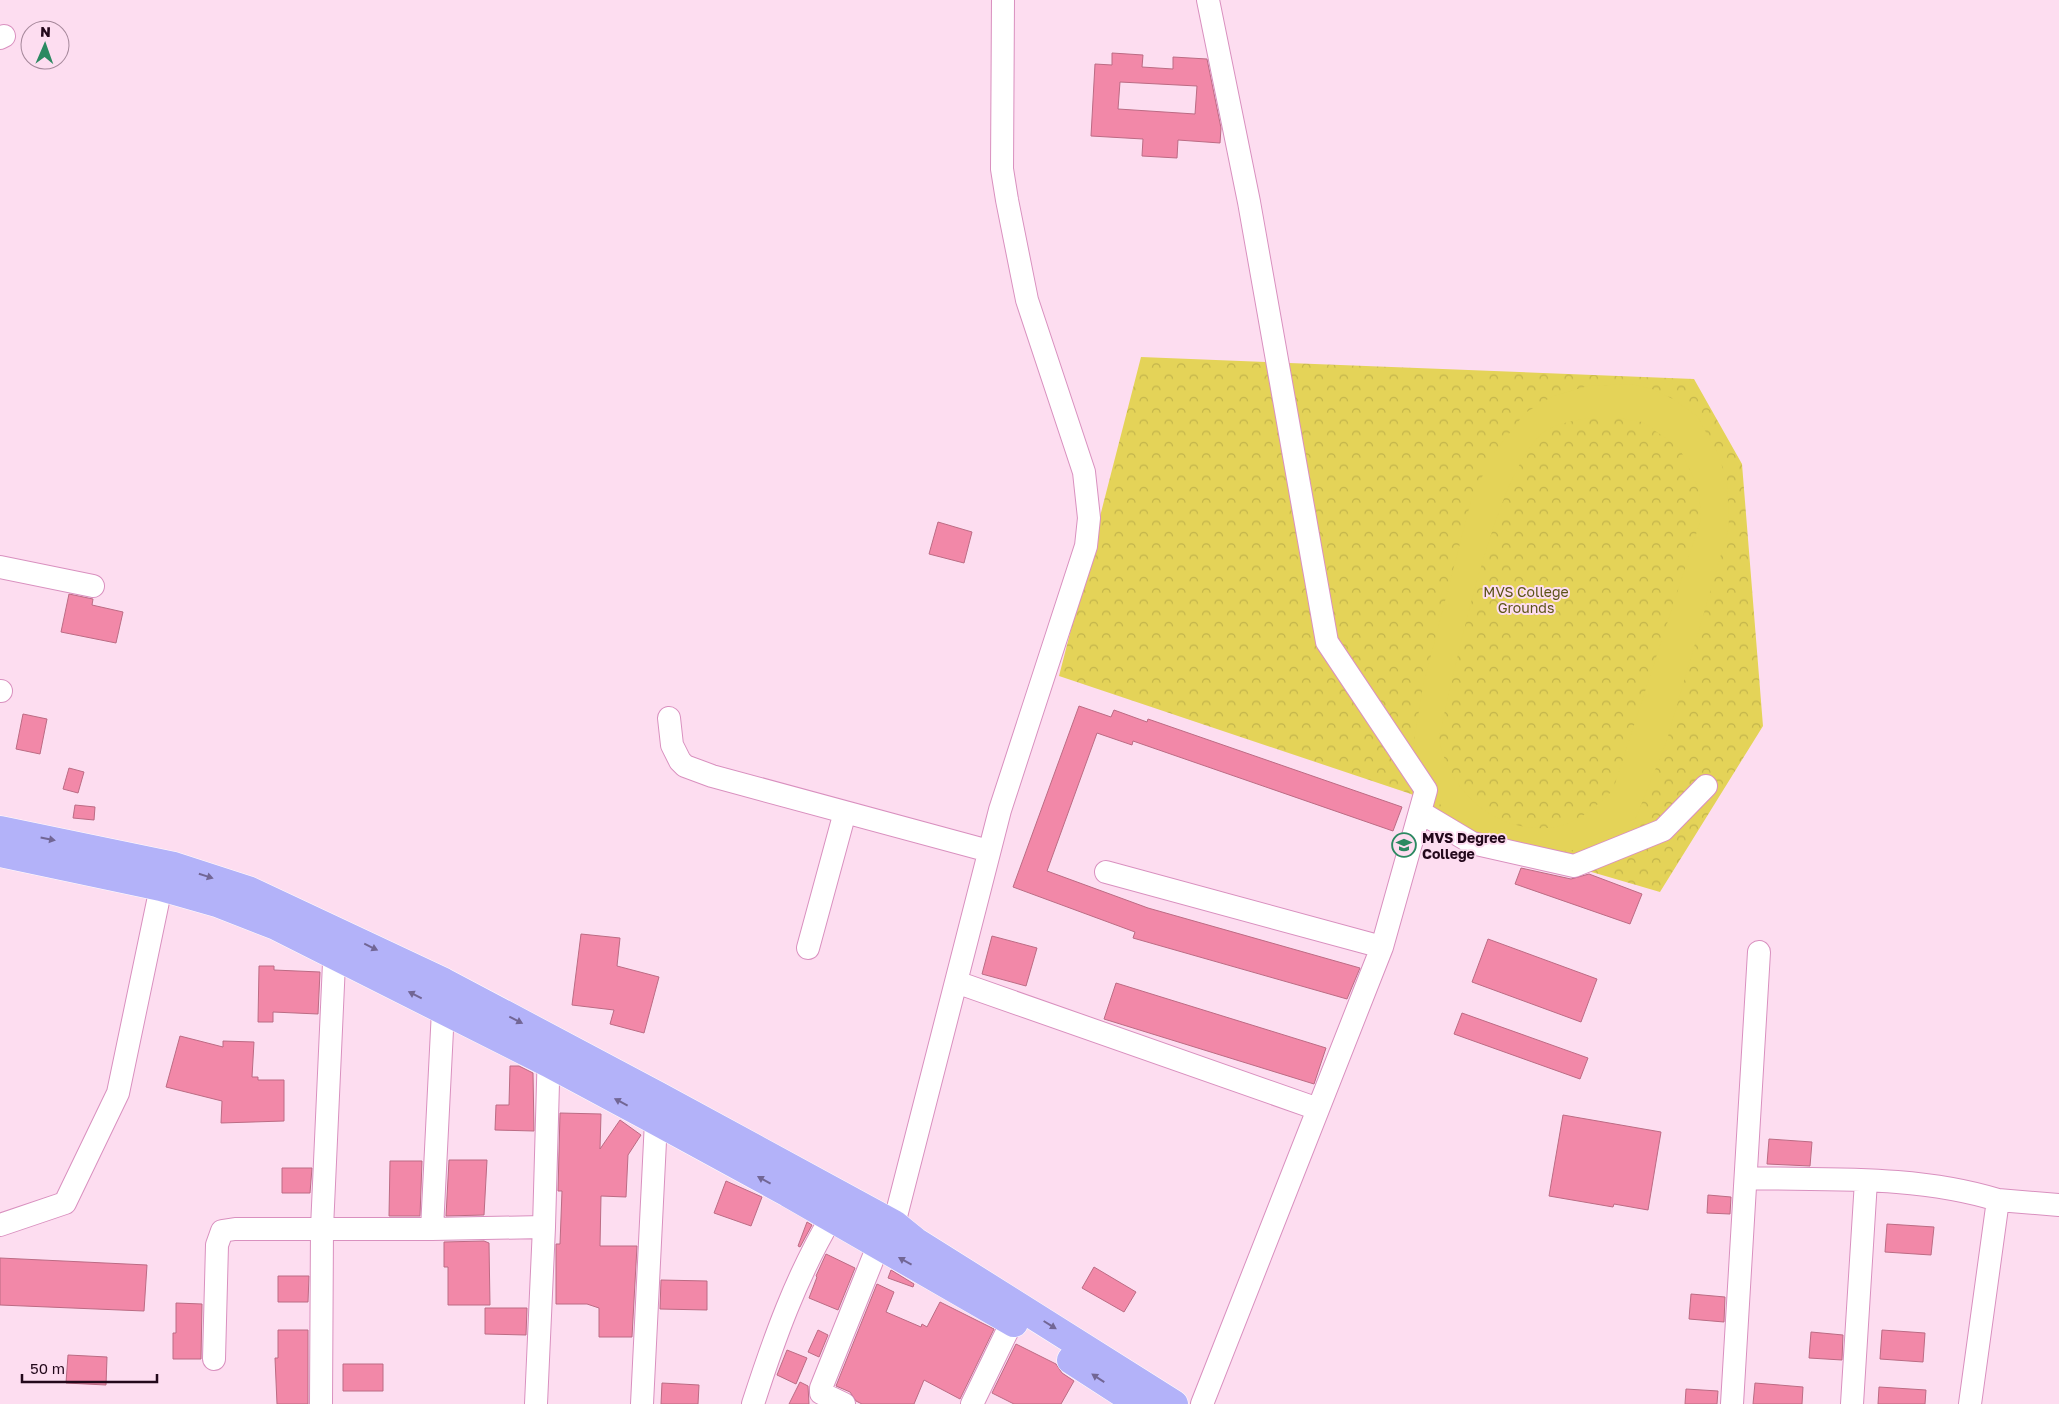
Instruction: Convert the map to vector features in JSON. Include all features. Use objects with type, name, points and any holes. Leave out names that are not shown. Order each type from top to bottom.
[{"type":"main road","points":[[0,830],[168,876],[217,903],[276,926],[335,943],[549,1036],[894,1224],[1139,1404]]},
{"type":"main road","points":[[0,853],[168,876]]},
{"type":"main road","points":[[335,943],[443,1010],[548,1063],[656,1121],[878,1246],[1015,1314],[1174,1404]]},
{"type":"street","points":[[844,1404],[821,1393],[821,1388],[878,1246],[894,1224],[1000,810],[1086,546],[1089,518],[1088,495],[1079,453],[1027,300],[1002,169],[1003,0]]},
{"type":"street","points":[[1202,1404],[1382,948],[1426,790],[1327,642],[1249,202],[1208,0]]},
{"type":"street","points":[[0,567],[93,586]]},
{"type":"street","points":[[669,718],[672,745],[685,766],[712,776],[989,851]]},
{"type":"street","points":[[1420,812],[1472,843],[1574,866],[1663,830],[1706,786]]},
{"type":"street","points":[[808,948],[845,812]]},
{"type":"street","points":[[1106,872],[1382,948]]},
{"type":"street","points":[[0,1225],[65,1203],[118,1093],[168,876]]},
{"type":"street","points":[[321,1404],[322,1228],[335,943]]},
{"type":"street","points":[[1732,1404],[1759,952]]},
{"type":"street","points":[[956,982],[1318,1109]]},
{"type":"street","points":[[432,1230],[443,1010]]},
{"type":"street","points":[[536,1404],[544,1226],[549,1036]]},
{"type":"street","points":[[642,1404],[656,1121]]},
{"type":"street","points":[[1746,1178],[1909,1182],[1969,1191],[1998,1200],[2059,1205]]},
{"type":"street","points":[[1852,1404],[1866,1181]]},
{"type":"street","points":[[1970,1404],[1998,1200]]},
{"type":"street","points":[[753,1404],[782,1316],[801,1272],[831,1218]]},
{"type":"street","points":[[214,1359],[216,1245],[222,1231],[235,1228],[432,1230],[544,1226]]},
{"type":"street","points":[[972,1404],[1015,1314]]},
{"type":"green space","name":"MVS College Grounds","points":[[1141,357],[1694,379],[1742,464],[1763,726],[1660,892],[1523,852],[1452,820],[1411,794],[1059,676]]},
{"type":"green space","points":[[1631,384],[1652,389],[1673,399],[1697,416],[1718,454],[1727,481],[1729,527],[1666,743],[1631,830],[1607,844],[1587,849],[1551,852],[1496,846],[1452,820],[1422,780],[1413,747],[1423,686],[1472,497],[1494,453],[1525,413],[1553,396],[1588,386]],"holes":[[[1591,418],[1619,418],[1642,422],[1679,447],[1699,490],[1701,519],[1613,790],[1587,813],[1572,822],[1555,827],[1534,828],[1514,824],[1496,817],[1479,806],[1465,792],[1453,776],[1444,758],[1439,738],[1466,623],[1493,528],[1509,486],[1526,453],[1544,432],[1554,426]]]},
{"type":"building","points":[[1112,53],[1143,55],[1142,67],[1173,69],[1173,57],[1207,59],[1221,128],[1220,143],[1178,140],[1177,158],[1142,156],[1143,139],[1091,136],[1095,64],[1112,65]],"holes":[[[1120,82],[1197,86],[1195,114],[1118,109]]]},
{"type":"building","points":[[938,522],[972,532],[964,563],[929,554]]},
{"type":"building","points":[[69,594],[93,599],[92,605],[123,612],[116,643],[61,632]]},
{"type":"building","points":[[1079,706],[1111,717],[1114,710],[1147,722],[1148,719],[1402,807],[1393,831],[1133,741],[1132,745],[1097,733],[1047,871],[1148,908],[1360,968],[1347,999],[1133,938],[1135,932],[1013,887]]},
{"type":"building","points":[[23,714],[47,719],[40,754],[16,749]]},
{"type":"building","points":[[69,768],[84,772],[78,793],[63,789]]},
{"type":"building","points":[[75,805],[95,807],[94,820],[73,818]]},
{"type":"building","points":[[1521,868],[1571,879],[1589,874],[1642,894],[1630,924],[1515,884]]},
{"type":"building","points":[[581,934],[620,938],[617,966],[659,977],[644,1033],[610,1024],[614,1010],[572,1005]]},
{"type":"building","points":[[992,936],[1037,948],[1026,986],[982,974]]},
{"type":"building","points":[[1488,939],[1597,979],[1581,1022],[1472,982]]},
{"type":"building","points":[[259,966],[274,966],[274,970],[320,972],[318,1014],[273,1012],[273,1022],[258,1022]]},
{"type":"building","points":[[1116,983],[1326,1048],[1314,1084],[1104,1019]]},
{"type":"building","points":[[1462,1013],[1588,1058],[1580,1079],[1454,1034]]},
{"type":"building","points":[[180,1036],[223,1047],[223,1041],[254,1042],[252,1077],[258,1077],[258,1080],[284,1080],[284,1121],[221,1123],[222,1101],[166,1087]]},
{"type":"building","points":[[510,1066],[519,1066],[533,1073],[534,1131],[495,1130],[496,1105],[509,1105]]},
{"type":"building","points":[[560,1113],[601,1114],[600,1149],[620,1120],[641,1135],[628,1155],[626,1197],[601,1196],[600,1246],[637,1246],[632,1337],[599,1337],[599,1308],[587,1304],[556,1304],[556,1244],[560,1244],[562,1191],[558,1191]]},
{"type":"building","points":[[1563,1115],[1661,1132],[1648,1210],[1614,1204],[1613,1207],[1549,1196]]},
{"type":"building","points":[[1769,1139],[1812,1142],[1810,1166],[1767,1164]]},
{"type":"building","points":[[449,1160],[487,1160],[484,1215],[446,1216]]},
{"type":"building","points":[[390,1161],[422,1161],[420,1216],[389,1216]]},
{"type":"building","points":[[282,1168],[312,1168],[310,1193],[282,1193]]},
{"type":"building","points":[[726,1181],[762,1197],[751,1226],[714,1213]]},
{"type":"building","points":[[1708,1195],[1731,1197],[1730,1214],[1707,1213]]},
{"type":"building","points":[[807,1222],[812,1225],[800,1247],[798,1246]]},
{"type":"building","points":[[1887,1224],[1934,1227],[1931,1255],[1885,1252]]},
{"type":"building","points":[[484,1241],[489,1243],[490,1305],[448,1305],[448,1267],[444,1267],[444,1242]]},
{"type":"building","points":[[826,1254],[855,1268],[838,1310],[809,1298]]},
{"type":"building","points":[[0,1258],[147,1265],[144,1311],[0,1305]]},
{"type":"building","points":[[1094,1267],[1136,1292],[1124,1312],[1082,1288]]},
{"type":"building","points":[[891,1270],[914,1284],[913,1287],[888,1278]]},
{"type":"building","points":[[278,1276],[309,1276],[308,1302],[278,1302]]},
{"type":"building","points":[[661,1280],[707,1281],[707,1310],[660,1309]]},
{"type":"building","points":[[877,1284],[894,1292],[886,1312],[921,1327],[922,1324],[927,1327],[940,1302],[994,1329],[960,1399],[924,1380],[914,1404],[862,1404],[856,1401],[850,1392],[836,1386]]},
{"type":"building","points":[[1691,1294],[1725,1297],[1724,1322],[1689,1319]]},
{"type":"building","points":[[176,1303],[202,1304],[201,1359],[173,1359],[173,1333],[176,1333]]},
{"type":"building","points":[[485,1308],[527,1308],[526,1335],[485,1334]]},
{"type":"building","points":[[278,1330],[308,1330],[308,1404],[277,1404],[275,1358],[278,1358]]},
{"type":"building","points":[[818,1330],[828,1335],[819,1357],[808,1352]]},
{"type":"building","points":[[1882,1330],[1925,1333],[1923,1362],[1880,1359]]},
{"type":"building","points":[[1811,1332],[1843,1335],[1842,1360],[1809,1358]]},
{"type":"building","points":[[1016,1344],[1056,1364],[1062,1373],[1074,1381],[1061,1404],[1014,1404],[992,1393]]},
{"type":"building","points":[[787,1350],[807,1358],[796,1384],[777,1375]]},
{"type":"building","points":[[68,1355],[107,1357],[106,1385],[66,1383]]},
{"type":"building","points":[[343,1364],[383,1364],[383,1391],[343,1391]]},
{"type":"building","points":[[800,1382],[808,1386],[809,1404],[789,1404]]},
{"type":"building","points":[[662,1383],[699,1385],[698,1404],[661,1404]]},
{"type":"building","points":[[1755,1383],[1803,1387],[1802,1404],[1753,1404]]},
{"type":"building","points":[[1879,1387],[1926,1390],[1925,1404],[1878,1404]]},
{"type":"building","points":[[1686,1389],[1718,1391],[1717,1404],[1685,1404]]},
{"type":"place","name":"MVS Degree College","points":[[1404,845]]}]
